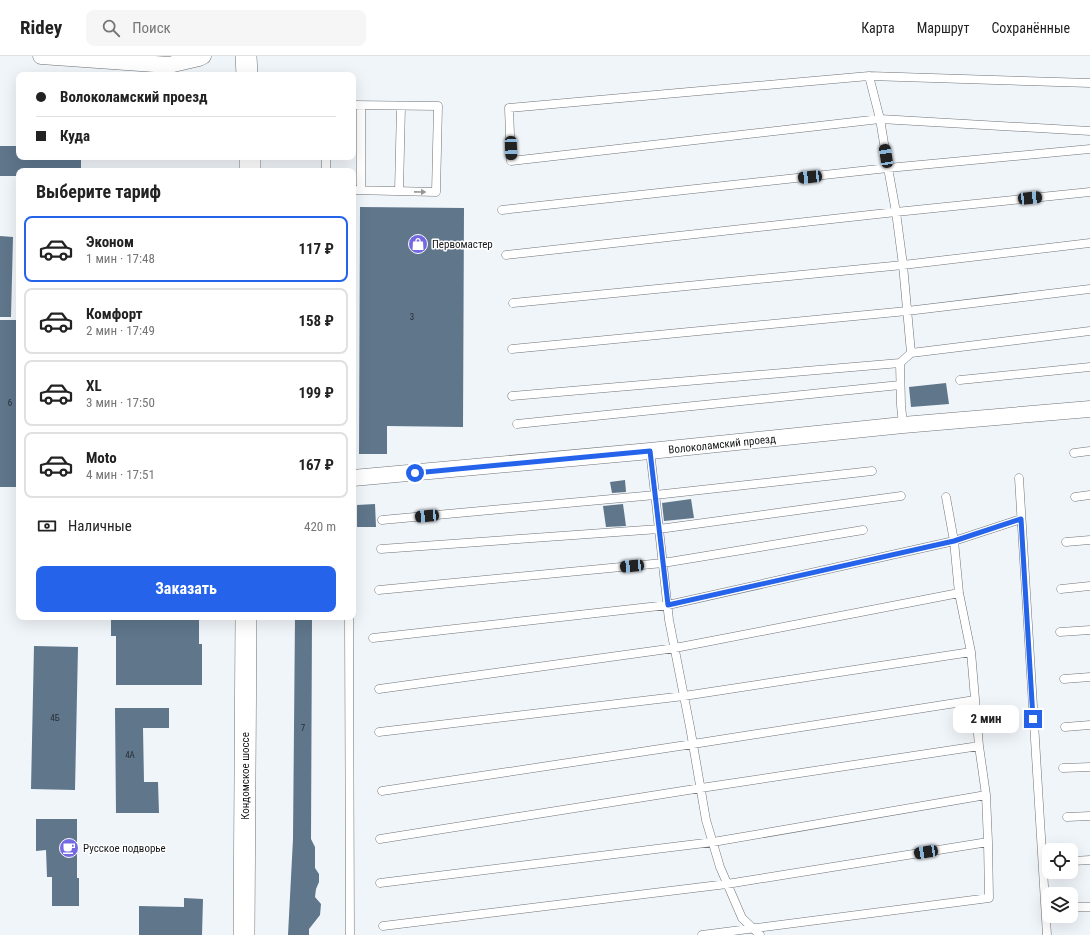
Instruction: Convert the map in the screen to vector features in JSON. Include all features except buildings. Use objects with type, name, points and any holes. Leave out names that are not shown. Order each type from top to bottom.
[{"type":"street","points":[[42,56],[169,65],[203,56]]},
{"type":"street","points":[[246,56],[247,72]]},
{"type":"street","name":"Волоколамский проезд","points":[[356,478],[650,451],[903,425],[1090,409]]},
{"type":"street","name":"Кондомское шоссе","points":[[244,935],[246,620]]},
{"type":"lane","points":[[869,76],[880,119],[896,212],[903,265],[911,353]]},
{"type":"lane","points":[[1090,83],[869,76],[509,108],[511,161],[880,119],[1090,131]]},
{"type":"lane","points":[[357,106],[401,106],[438,106],[436,192],[357,190],[357,106]]},
{"type":"lane","points":[[399,191],[401,106]]},
{"type":"lane","points":[[502,210],[888,168],[1090,149]]},
{"type":"lane","points":[[506,255],[1090,192]]},
{"type":"lane","points":[[512,303],[903,265],[1090,243]]},
{"type":"lane","points":[[512,350],[907,311],[1090,290]]},
{"type":"lane","points":[[512,396],[900,363],[911,353],[1090,331]]},
{"type":"lane","points":[[900,363],[903,425]]},
{"type":"lane","points":[[960,380],[1090,367]]},
{"type":"lane","points":[[517,424],[900,385]]},
{"type":"lane","points":[[650,451],[668,605],[706,820],[720,867],[742,918],[760,935]]},
{"type":"lane","points":[[1074,453],[1090,451]]},
{"type":"lane","points":[[382,520],[655,495],[872,471]]},
{"type":"lane","points":[[1019,478],[1047,935]]},
{"type":"lane","points":[[381,549],[659,529],[901,496]]},
{"type":"lane","points":[[1075,497],[1090,496]]},
{"type":"lane","points":[[702,935],[989,898],[986,795],[979,746],[971,652],[959,593],[954,541],[946,497]]},
{"type":"lane","points":[[373,638],[668,605],[954,541],[1021,519]]},
{"type":"lane","points":[[379,590],[663,563],[863,530]]},
{"type":"lane","points":[[1066,542],[1090,540]]},
{"type":"lane","points":[[1061,589],[1090,586]]},
{"type":"lane","points":[[379,688],[675,648],[959,593]]},
{"type":"lane","points":[[349,620],[350,935]]},
{"type":"lane","points":[[1060,632],[1090,630]]},
{"type":"lane","points":[[379,732],[684,696],[971,652]]},
{"type":"lane","points":[[1064,679],[1090,677]]},
{"type":"lane","points":[[382,791],[975,700]]},
{"type":"lane","points":[[1065,727],[1090,725]]},
{"type":"lane","points":[[380,839],[979,746]]},
{"type":"lane","points":[[1063,768],[1090,768]]},
{"type":"lane","points":[[380,883],[712,842],[986,795]]},
{"type":"lane","points":[[1066,817],[1090,816]]},
{"type":"lane","points":[[382,926],[727,884],[988,842]]},
{"type":"lane","points":[[1078,861],[1090,860]]},
{"type":"lane","points":[[1078,907],[1090,907]]},
{"type":"place","name":"Первомастер","points":[[418,244]]},
{"type":"place","name":"Русское подворье","points":[[69,848]]},
{"type":"route","points":[[415,473],[650,451],[668,605],[954,541],[1021,519],[1033,719]]}]
